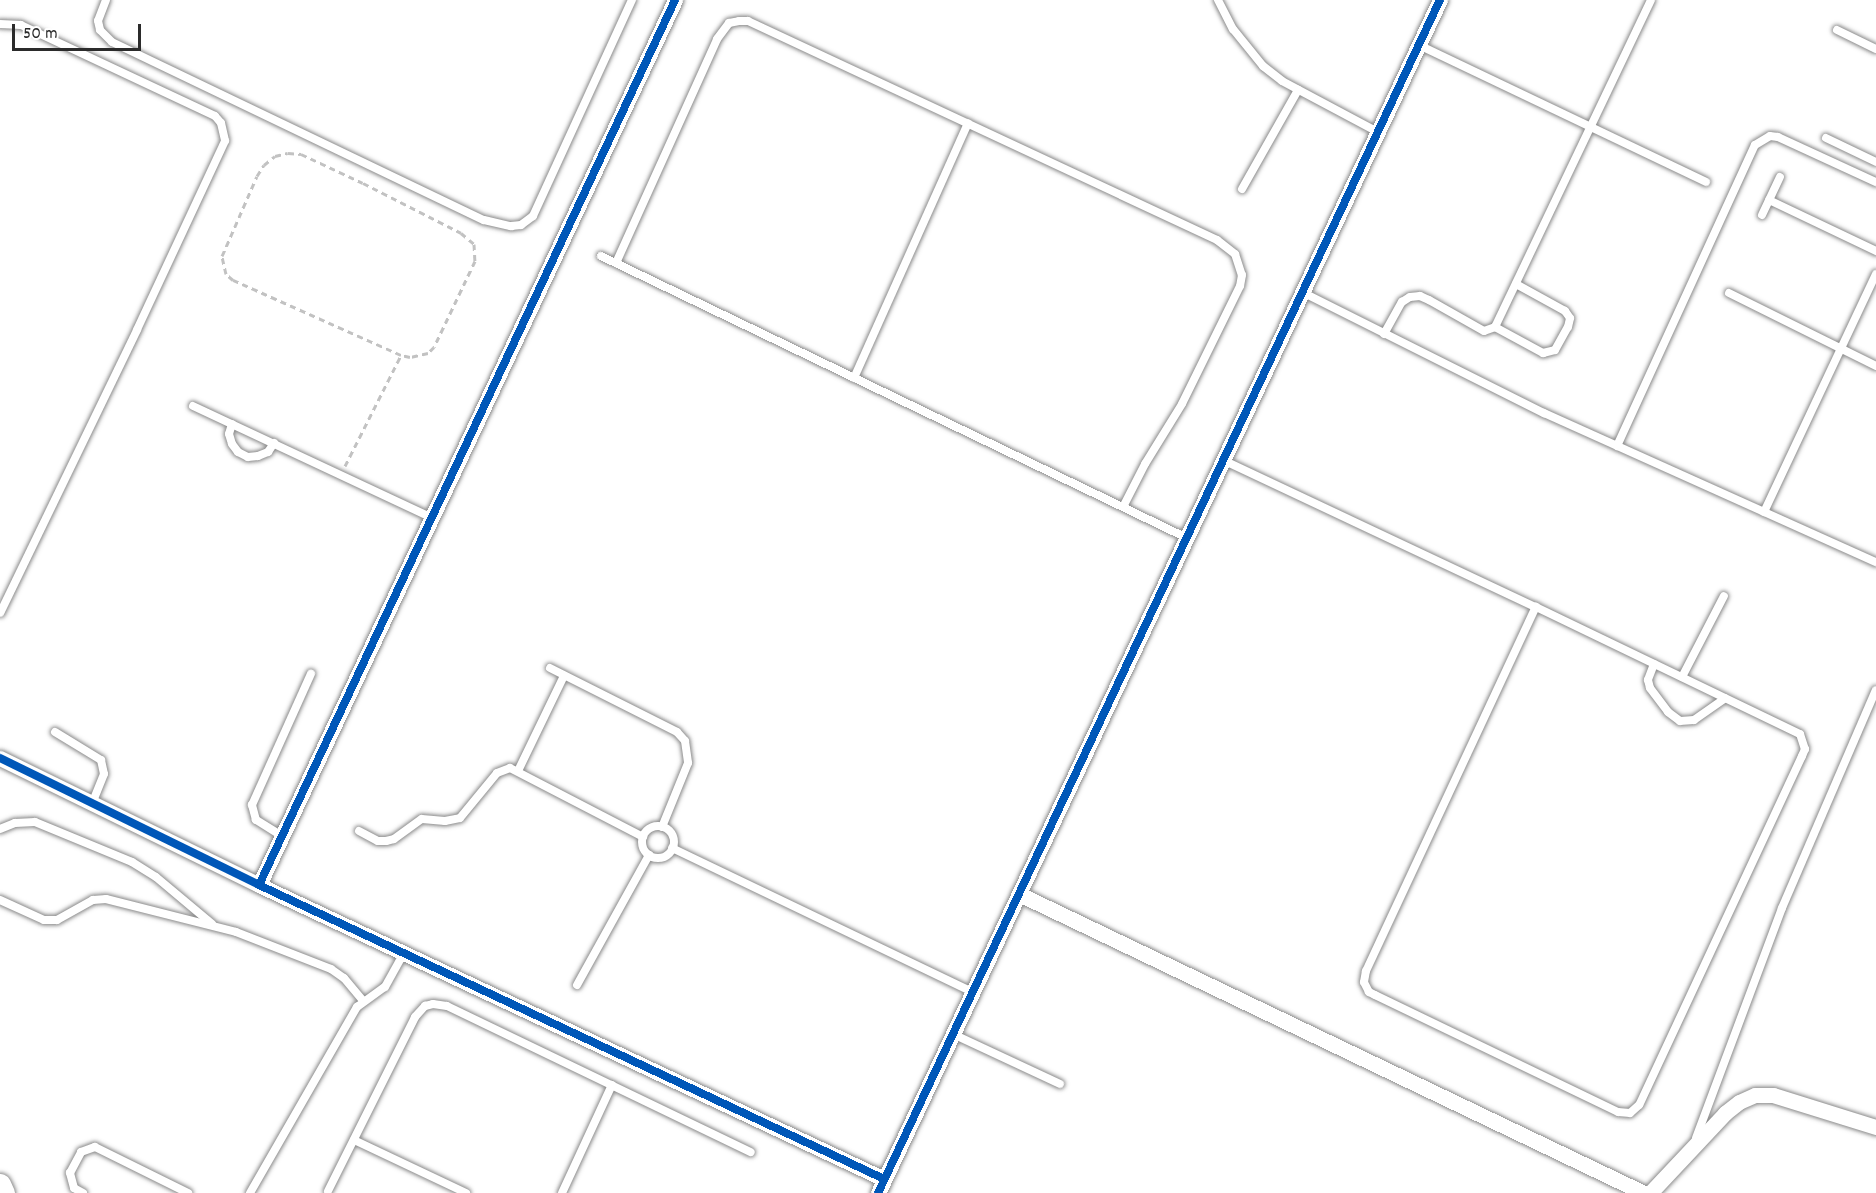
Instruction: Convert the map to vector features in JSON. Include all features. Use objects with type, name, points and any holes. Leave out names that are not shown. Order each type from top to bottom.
[{"type":"street","points":[[259,885],[675,0]]},
{"type":"street","points":[[0,758],[881,1186],[1440,0]]},
{"type":"street","points":[[1019,894],[1644,1193]]},
{"type":"street","points":[[1650,1193],[1739,1102],[1755,1095],[1773,1095],[1876,1127]]},
{"type":"street","points":[[0,1184],[4,1193]]},
{"type":"lane","points":[[106,0],[98,21],[100,30],[112,42],[484,220],[511,226],[521,225],[533,216],[632,0]]},
{"type":"lane","points":[[1218,0],[1247,49],[1263,66],[1298,90],[1378,132]]},
{"type":"lane","points":[[1384,334],[1402,302],[1410,297],[1429,300],[1484,331],[1495,327],[1651,0]]},
{"type":"lane","points":[[616,263],[717,39],[729,23],[748,21],[1217,240],[1227,246],[1240,264],[1240,286],[1182,404],[1144,464],[1122,507]]},
{"type":"lane","points":[[0,24],[21,25],[207,112],[221,123],[225,141],[137,330],[0,613]]},
{"type":"lane","points":[[1838,30],[1876,49]]},
{"type":"lane","points":[[1419,45],[1706,182]]},
{"type":"lane","points":[[1242,189],[1298,90]]},
{"type":"lane","points":[[854,378],[968,123]]},
{"type":"lane","points":[[1617,446],[1755,145],[1770,136],[1778,137],[1876,182]]},
{"type":"lane","points":[[1826,138],[1876,162]]},
{"type":"lane","points":[[1762,215],[1780,177]]},
{"type":"lane","points":[[1769,200],[1876,251]]},
{"type":"lane","points":[[601,256],[1186,538]]},
{"type":"lane","points":[[1764,512],[1876,274]]},
{"type":"lane","points":[[1495,327],[1543,353],[1555,350],[1568,327],[1570,318],[1565,311],[1516,284]]},
{"type":"lane","points":[[1302,292],[1502,393],[1876,562]]},
{"type":"lane","points":[[1729,293],[1876,366]]},
{"type":"lane","points":[[193,406],[432,518]]},
{"type":"lane","points":[[232,424],[229,434],[232,444],[238,452],[248,457],[268,452],[274,443]]},
{"type":"lane","points":[[1223,460],[1536,607],[1800,734],[1805,748],[1639,1105],[1636,1110],[1624,1114],[1369,992],[1364,982],[1366,971],[1536,607]]},
{"type":"lane","points":[[1682,677],[1724,596]]},
{"type":"lane","points":[[1654,664],[1648,680],[1650,688],[1668,712],[1680,721],[1694,720],[1725,698]]},
{"type":"lane","points":[[549,668],[677,732],[685,741],[688,763],[662,827]]},
{"type":"lane","points":[[282,836],[256,820],[252,805],[311,674]]},
{"type":"lane","points":[[518,771],[564,676]]},
{"type":"lane","points":[[1693,1148],[1782,908],[1876,690]]},
{"type":"lane","points":[[55,732],[101,760],[104,774],[92,803]]},
{"type":"lane","points":[[359,831],[378,841],[386,841],[394,839],[422,819],[445,821],[460,818],[501,770],[510,768],[643,837]]},
{"type":"lane","points":[[0,829],[15,823],[35,822],[132,862],[156,877],[216,927]]},
{"type":"lane","points":[[662,827],[672,835],[672,848],[665,856],[649,855],[643,845],[643,837],[649,829],[662,827]]},
{"type":"lane","points":[[672,848],[973,992]]},
{"type":"lane","points":[[577,986],[649,855]]},
{"type":"lane","points":[[0,900],[44,920],[57,920],[93,900],[106,899],[256,938],[331,969],[344,978],[363,1001]]},
{"type":"lane","points":[[250,1193],[357,1007],[385,987],[404,953]]},
{"type":"lane","points":[[328,1191],[415,1017],[425,1006],[433,1004],[447,1006],[751,1152]]},
{"type":"lane","points":[[953,1034],[1060,1084]]},
{"type":"lane","points":[[561,1193],[612,1086]]},
{"type":"lane","points":[[354,1140],[466,1193]]},
{"type":"lane","points":[[83,1193],[74,1188],[70,1173],[81,1152],[95,1147],[188,1193]]},
{"type":"path","points":[[288,153],[301,154],[461,233],[474,244],[475,261],[434,346],[419,356],[401,355],[232,280],[226,274],[222,256],[225,247],[257,176],[264,165],[275,156],[288,153]]},
{"type":"path","points":[[341,474],[401,355]]},
{"type":"cycle path","points":[[259,885],[675,0]]},
{"type":"cycle path","points":[[878,1193],[1440,0]]},
{"type":"cycle path","points":[[0,758],[259,885],[884,1179]]}]
